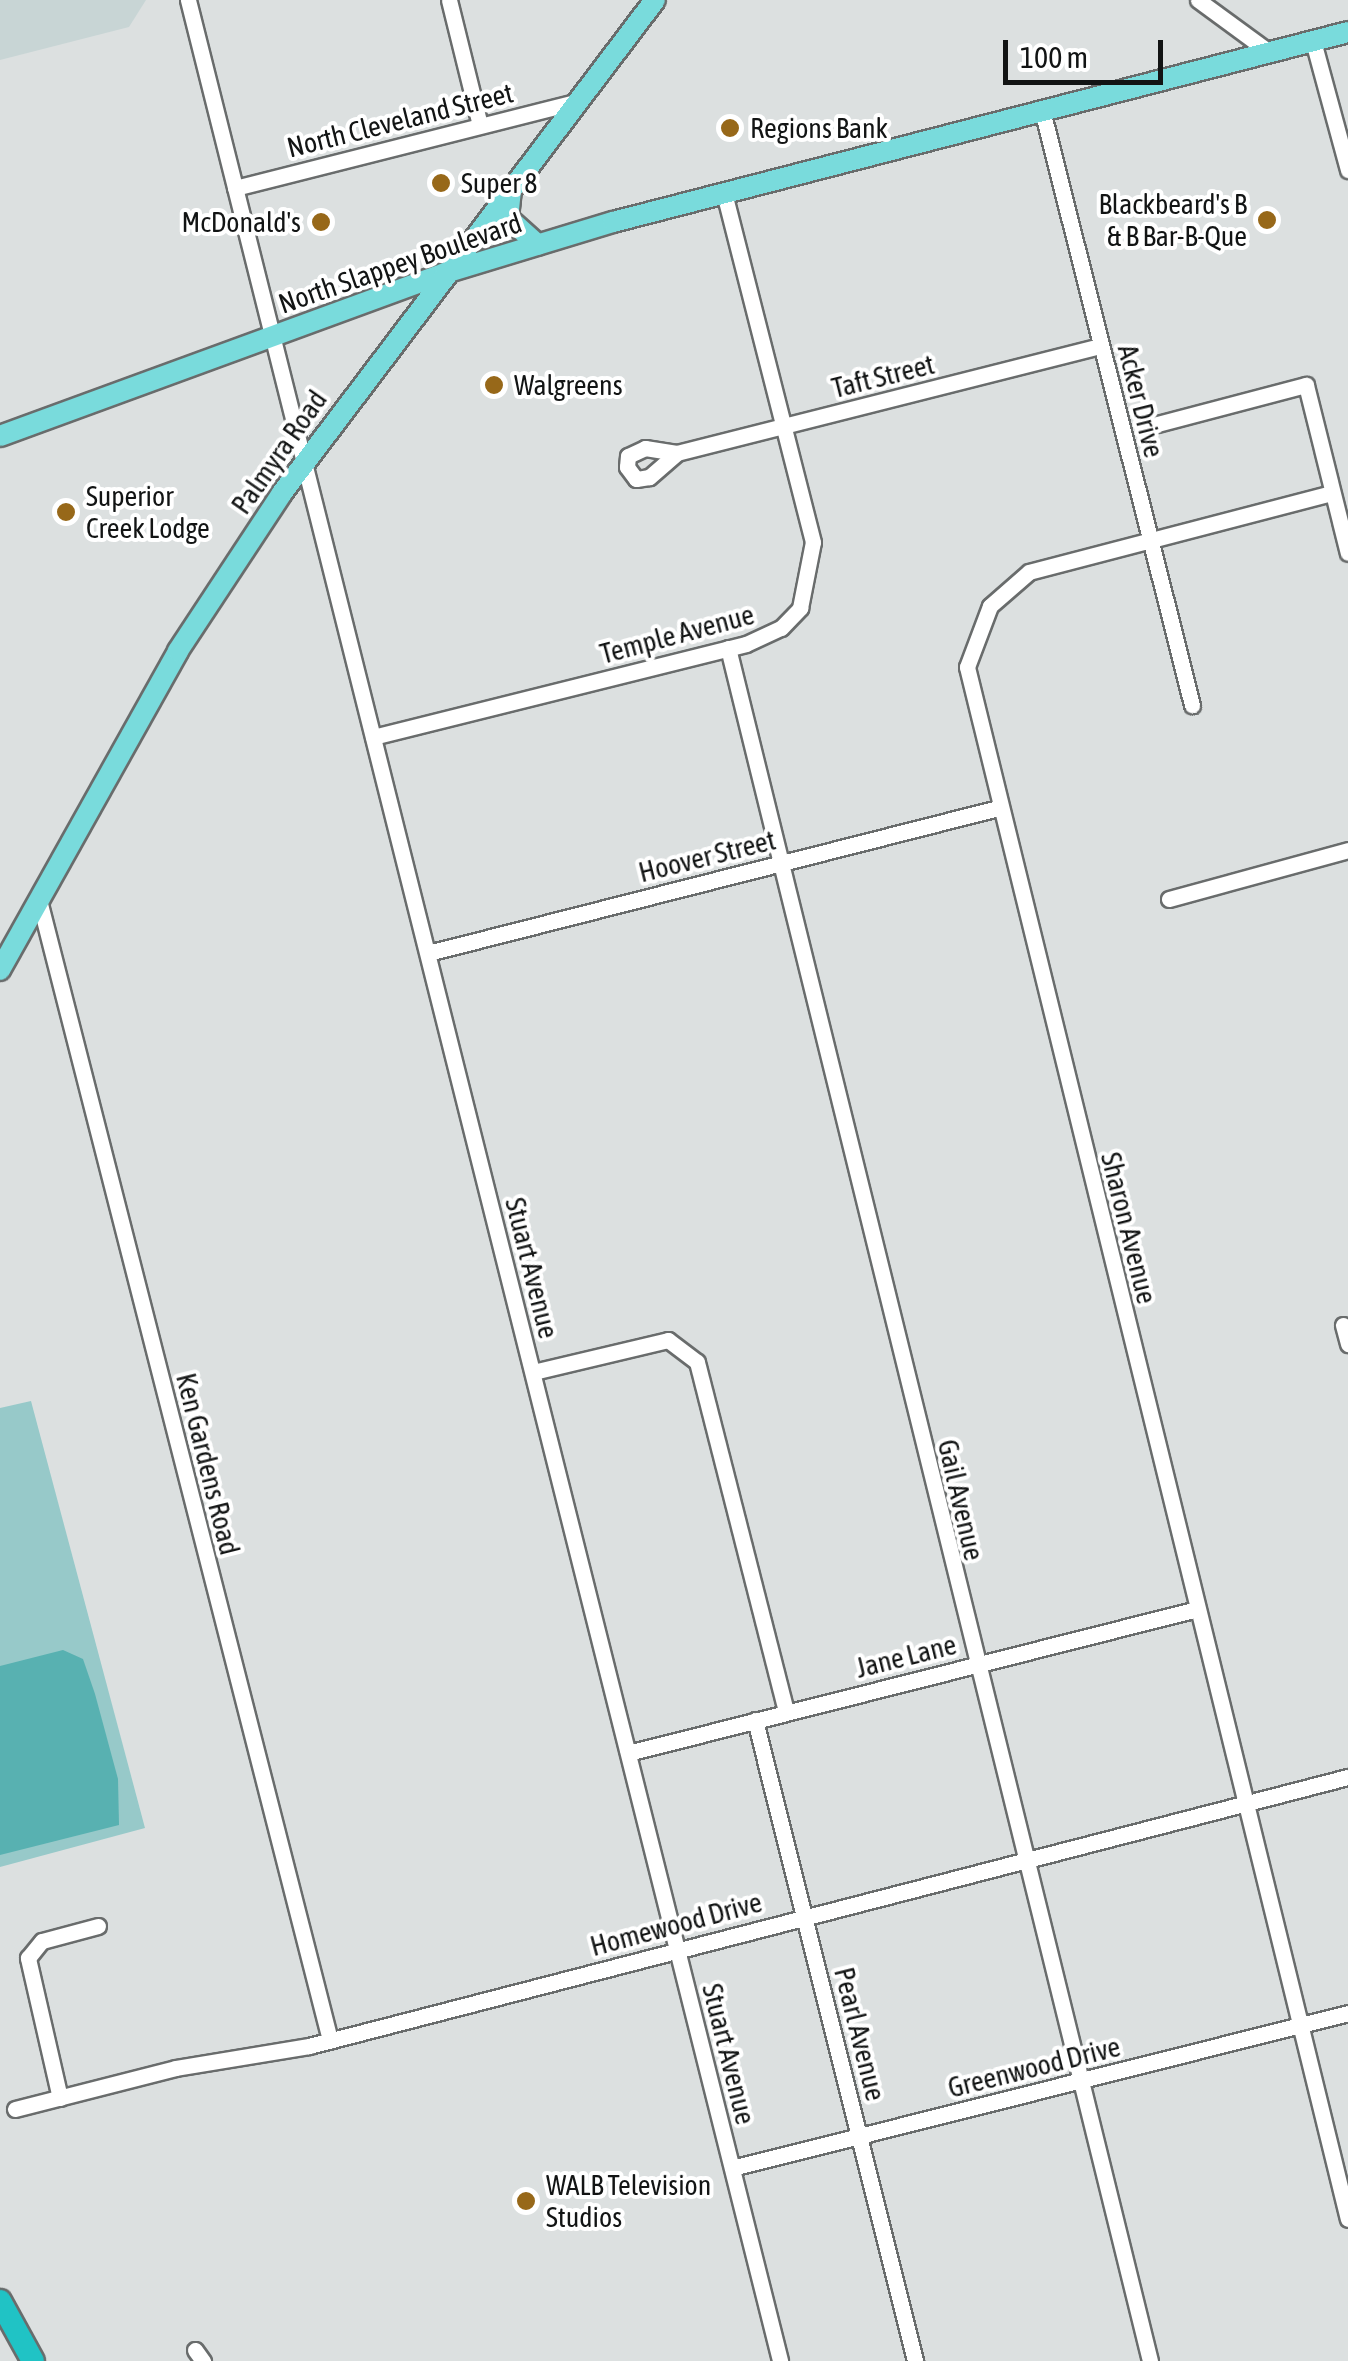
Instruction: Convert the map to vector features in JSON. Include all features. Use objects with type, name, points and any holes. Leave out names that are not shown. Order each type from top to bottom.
[{"type":"highway","points":[[0,2300],[33,2361]]},
{"type":"main road","name":"Palmyra Road","points":[[0,970],[178,651],[303,464],[655,0]]},
{"type":"main road","name":"North Slappey Boulevard","points":[[0,436],[445,273],[538,245],[724,192],[1348,32]]},
{"type":"main road","points":[[512,188],[508,218],[538,245]]},
{"type":"street","name":"Stuart Avenue","points":[[188,0],[780,2361]]},
{"type":"street","points":[[449,0],[480,125]]},
{"type":"street","points":[[1198,0],[1269,52]]},
{"type":"street","points":[[1313,41],[1348,170]]},
{"type":"street","name":"North Cleveland Street","points":[[235,188],[578,101]]},
{"type":"street","name":"Acker Drive","points":[[1042,110],[1192,705]]},
{"type":"street","name":"Temple Avenue","points":[[374,738],[772,634],[807,596],[813,542],[724,192]]},
{"type":"street","name":"Taft Street","points":[[677,453],[1101,346]]},
{"type":"street","points":[[1157,424],[1306,385],[1348,553]]},
{"type":"street","name":"Sharon Avenue","points":[[1332,493],[1028,572],[982,618],[967,667],[998,808],[1348,2219]]},
{"type":"street","name":"Gail Avenue","points":[[728,648],[975,1664],[1150,2361]]},
{"type":"street","name":"Hoover Street","points":[[428,953],[998,808]]},
{"type":"street","points":[[1169,898],[1348,850]]},
{"type":"street","name":"Ken Gardens Road","points":[[38,900],[330,2040]]},
{"type":"street","points":[[1343,1325],[1348,1344]]},
{"type":"street","points":[[532,1372],[668,1340],[697,1362],[786,1712]]},
{"type":"street","name":"Jane Lane","points":[[628,1753],[1197,1609]]},
{"type":"street","name":"Pearl Avenue","points":[[755,1720],[914,2361]]},
{"type":"street","name":"Homewood Drive","points":[[14,2109],[330,2040],[1348,1777]]},
{"type":"street","points":[[60,2098],[28,1958],[42,1942],[98,1926]]},
{"type":"street","name":"Greenwood Drive","points":[[732,2168],[1348,2013]]},
{"type":"shaded area","points":[[0,0],[146,0],[129,27],[0,60]]},
{"type":"shaded area","points":[[31,1401],[145,1828],[0,1867],[0,1408]]},
{"type":"shaded area","points":[[63,1650],[83,1659],[95,1694],[118,1779],[119,1825],[0,1855],[0,1666]]},
{"type":"place","name":"Regions Bank","points":[[730,128]]},
{"type":"place","name":"Super 8","points":[[441,183]]},
{"type":"place","name":"Blackbeard's B & B Bar-B-Que","points":[[1267,220]]},
{"type":"place","name":"McDonald's","points":[[321,222]]},
{"type":"place","name":"Walgreens","points":[[494,385]]},
{"type":"place","name":"Superior Creek Lodge","points":[[66,512]]},
{"type":"place","name":"WALB Television Studios","points":[[526,2201]]}]
